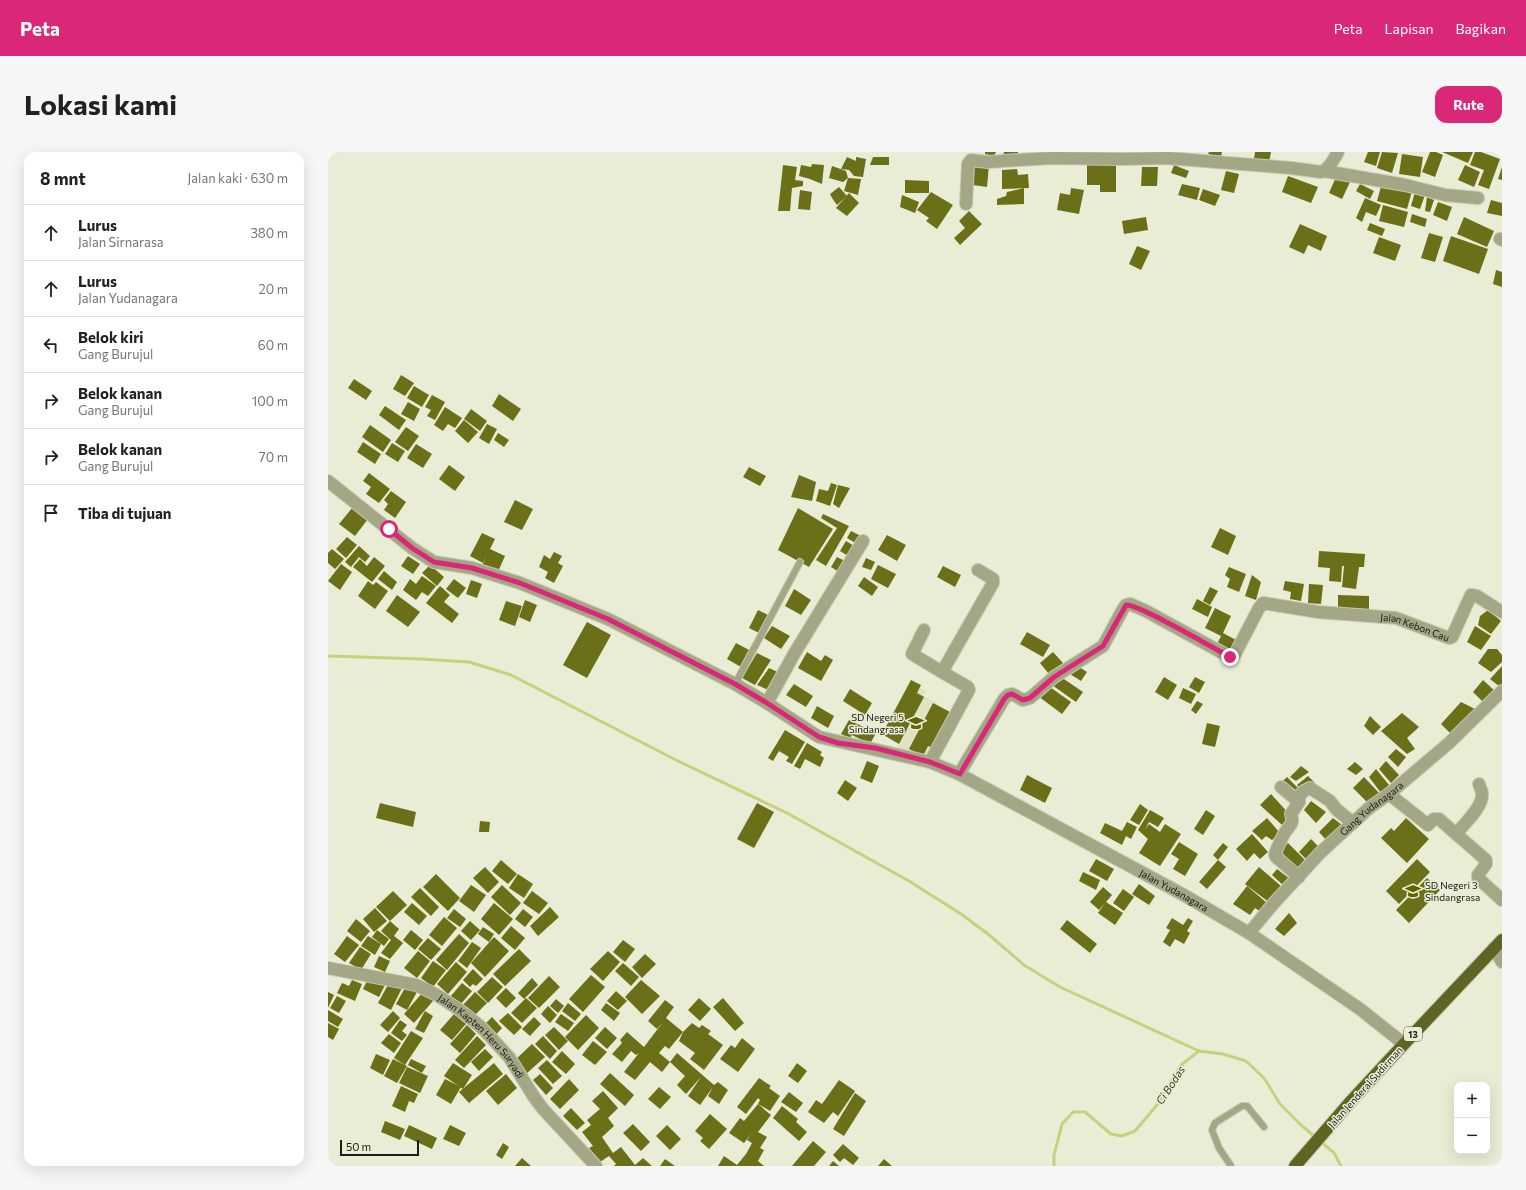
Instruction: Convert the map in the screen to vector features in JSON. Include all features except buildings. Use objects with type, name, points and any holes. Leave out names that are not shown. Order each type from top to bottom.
[{"type":"highway","name":"Jalan Jenderal Sudirman","points":[[1295,1166],[1404,1044],[1498,944]]},
{"type":"street","points":[[1324,171],[1338,152]]},
{"type":"street","points":[[966,204],[968,164],[971,160],[988,162],[1023,156],[1123,159],[1167,158],[1291,168],[1316,172],[1324,171],[1405,185],[1446,194],[1478,198]]},
{"type":"street","name":"Jalan Yudanagara","points":[[328,481],[412,548],[434,562],[472,568],[520,583],[608,619],[735,684],[819,737],[838,743],[875,748],[930,762],[960,774],[1182,894],[1248,932],[1360,1009],[1404,1044]]},
{"type":"street","points":[[767,703],[814,621],[863,541]]},
{"type":"street","points":[[942,672],[993,584],[993,579],[991,577],[978,570]]},
{"type":"street","name":"Jalan Kebon Cau","points":[[960,774],[1004,699],[1008,695],[1012,694],[1023,700],[1030,698],[1054,677],[1103,646],[1126,605],[1130,604],[1146,612],[1230,657],[1236,654],[1258,608],[1263,603],[1318,612],[1396,618],[1449,638],[1452,637],[1471,595],[1477,596],[1502,612]]},
{"type":"street","points":[[924,630],[912,654],[969,689],[962,705],[930,762]]},
{"type":"street","name":"Gang Yudanagara","points":[[1248,932],[1321,852],[1369,808],[1389,794],[1449,743],[1502,691]]},
{"type":"street","points":[[1456,834],[1481,802],[1483,794],[1479,784]]},
{"type":"street","points":[[1281,787],[1299,802]]},
{"type":"street","points":[[1299,877],[1276,858],[1275,855],[1284,833],[1292,824],[1293,821],[1291,814],[1299,802],[1299,796],[1310,788],[1330,801],[1336,809],[1353,823]]},
{"type":"street","points":[[1389,794],[1428,825],[1434,819],[1439,819],[1486,860],[1486,864],[1478,875],[1478,878],[1502,900]]},
{"type":"street","points":[[1498,944],[1502,962]]},
{"type":"street","name":"Jalan Kapten Heru Suryadi","points":[[328,968],[416,985],[438,995],[461,1011],[480,1027],[509,1057],[534,1097],[596,1166]]},
{"type":"lane","points":[[735,684],[800,562]]},
{"type":"lane","points":[[1231,1166],[1219,1148],[1212,1130],[1215,1123],[1242,1106],[1247,1106],[1264,1127]]},
{"type":"shaded area","name":"SD Negeri 5 Sindangrasa","points":[[911,680],[921,685],[920,688],[926,691],[924,696],[938,703],[937,705],[950,712],[926,758],[896,750],[899,744],[882,735]]},
{"type":"waterway","points":[[328,656],[469,662],[511,675],[676,760],[787,813],[909,881],[961,914],[988,934],[1024,965],[1060,987],[1199,1051]]},
{"type":"waterway","name":"Ci Bodas","points":[[1054,1166],[1054,1155],[1062,1124],[1073,1112],[1085,1112],[1111,1134],[1122,1136],[1135,1131],[1157,1105],[1181,1065],[1199,1051],[1223,1054],[1246,1061],[1264,1078],[1280,1104],[1315,1137]]},
{"type":"waterway","name":"Ci Bodas","points":[[1320,1141],[1334,1153],[1341,1166]]},
{"type":"place","name":"SD Negeri 5 Sindangrasa","points":[[916,723]]},
{"type":"place","name":"SD Negeri 3 Sindangrasa","points":[[1413,891]]},
{"type":"route","points":[[389,529],[412,548],[434,562],[472,568],[520,583],[608,619],[735,684],[819,737],[838,743],[875,748],[930,762],[960,774],[1004,699],[1008,695],[1012,694],[1023,700],[1030,698],[1054,677],[1103,646],[1126,605],[1130,604],[1230,657]]}]
